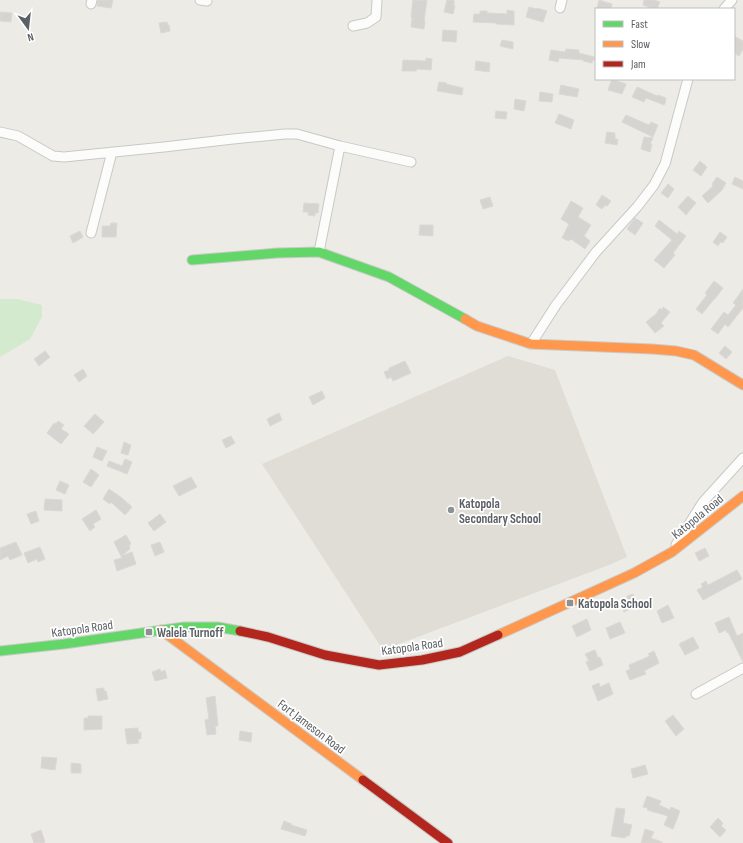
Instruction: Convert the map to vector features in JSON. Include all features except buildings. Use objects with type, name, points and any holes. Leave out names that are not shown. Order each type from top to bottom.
[{"type":"street","points":[[353,26],[367,23],[376,17],[377,0]]},
{"type":"street","points":[[725,8],[732,0]]},
{"type":"street","points":[[531,344],[556,305],[592,258],[637,207],[654,185],[665,164],[688,80]]},
{"type":"street","points":[[0,132],[18,136],[53,156],[64,157],[233,139],[297,134],[340,146],[411,162]]},
{"type":"street","points":[[319,252],[340,146]]},
{"type":"street","points":[[91,233],[112,152]]},
{"type":"street","points":[[192,260],[277,253],[319,252],[389,277],[477,326],[531,344],[676,350],[694,355],[743,385]]},
{"type":"street","points":[[672,552],[703,502],[743,458]]},
{"type":"street","name":"Katopola Road","points":[[0,651],[105,639],[184,627],[218,627],[268,637],[325,655],[378,665],[422,660],[460,652],[557,609],[634,572],[672,552],[743,496]]},
{"type":"street","name":"Fort Jameson Road","points":[[161,630],[448,843]]},
{"type":"street","points":[[696,694],[743,668]]},
{"type":"shaded area","name":"Katopola Secondary School","points":[[508,356],[555,370],[627,557],[383,650],[262,464]]},
{"type":"green space","points":[[0,299],[17,299],[42,305],[42,317],[30,339],[0,357]]},
{"type":"traffic: fast","points":[[192,260],[277,253],[319,252],[389,277],[465,319]]},
{"type":"traffic: fast","points":[[0,651],[64,644],[184,627],[218,627],[240,631]]},
{"type":"traffic: slow","points":[[465,319],[477,326],[531,344],[652,349],[676,351],[694,355],[743,385]]},
{"type":"traffic: slow","points":[[498,635],[634,573],[672,552],[743,496]]},
{"type":"traffic: slow","points":[[161,630],[363,780]]},
{"type":"traffic: jam","points":[[240,631],[268,637],[325,655],[379,665],[422,660],[460,652],[498,635]]},
{"type":"traffic: jam","points":[[363,780],[448,843]]},
{"type":"place","name":"Katopola Secondary School","points":[[451,510]]},
{"type":"place","name":"Katopola School","points":[[570,603]]},
{"type":"place","name":"Walela Turnoff","points":[[149,632]]}]
